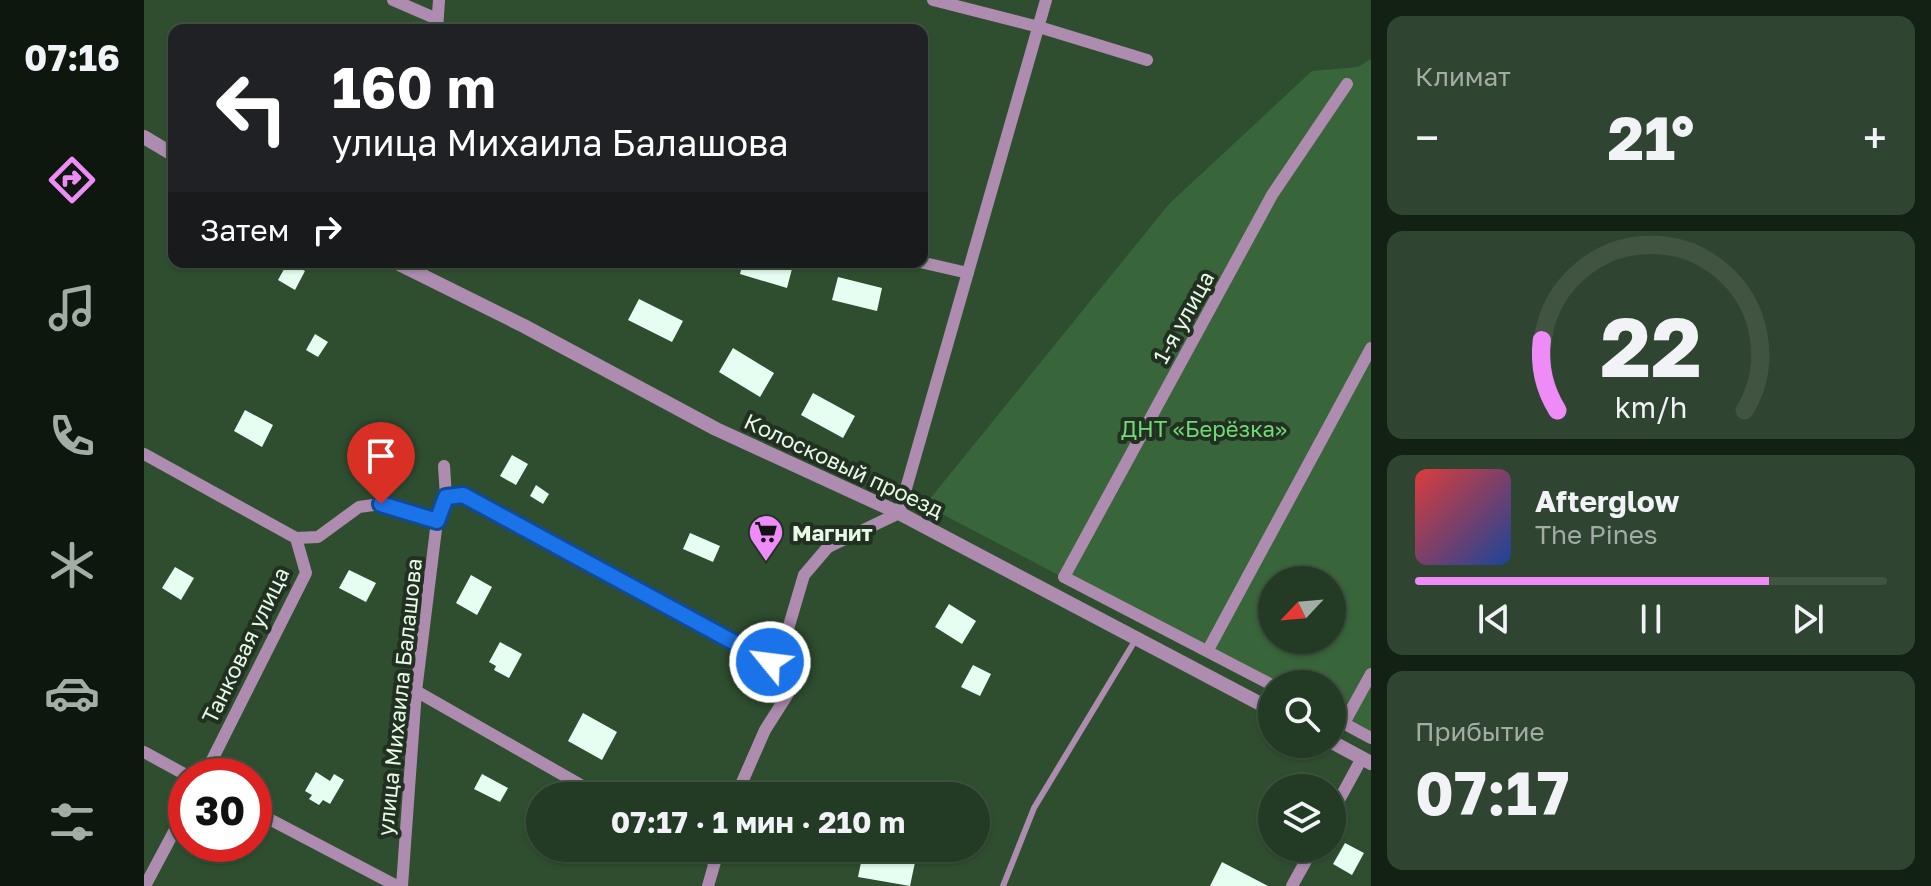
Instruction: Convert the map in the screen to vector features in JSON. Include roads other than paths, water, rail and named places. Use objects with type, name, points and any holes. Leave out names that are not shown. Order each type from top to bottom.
[{"type":"street","points":[[393,0],[435,24]]},
{"type":"street","points":[[437,24],[439,0]]},
{"type":"street","points":[[933,0],[1039,27],[1147,60]]},
{"type":"street","points":[[798,678],[783,646],[804,575],[828,547],[899,513],[1046,0]]},
{"type":"street","name":"1-я улица","points":[[1064,577],[1272,195],[1347,84]]},
{"type":"street","points":[[144,137],[168,151]]},
{"type":"street","points":[[928,264],[968,273]]},
{"type":"street","name":"Колосковый проезд","points":[[422,268],[716,429],[899,513],[1258,703]]},
{"type":"street","points":[[1208,650],[1371,348]]},
{"type":"street","points":[[144,454],[296,538],[318,537],[359,507],[381,504],[437,521]]},
{"type":"street","name":"улица Михаила Балашова","points":[[400,886],[416,691],[437,521],[446,497],[444,466]]},
{"type":"street","points":[[446,497],[463,495],[798,678]]},
{"type":"street","name":"Танковая улица","points":[[213,758],[306,573],[296,538]]},
{"type":"street","points":[[1064,577],[1258,677]]},
{"type":"street","points":[[1346,709],[1371,674]]},
{"type":"street","points":[[742,782],[765,730],[798,678]]},
{"type":"street","points":[[416,691],[575,782]]},
{"type":"street","points":[[1346,724],[1371,738]]},
{"type":"street","points":[[1346,749],[1366,760],[1346,791]]},
{"type":"street","points":[[144,752],[168,765]]},
{"type":"street","points":[[272,820],[400,886]]},
{"type":"street","points":[[145,886],[168,843]]},
{"type":"street","points":[[708,886],[715,862]]},
{"type":"street","points":[[1292,886],[1305,862]]},
{"type":"lane","points":[[1054,596],[1064,577]]},
{"type":"lane","points":[[1003,886],[1034,808],[1136,639]]},
{"type":"place","name":"Магнит","points":[[766,563]]},
{"type":"park label","name":"ДНТ «Берёзка»","points":[[1204,428]]}]
